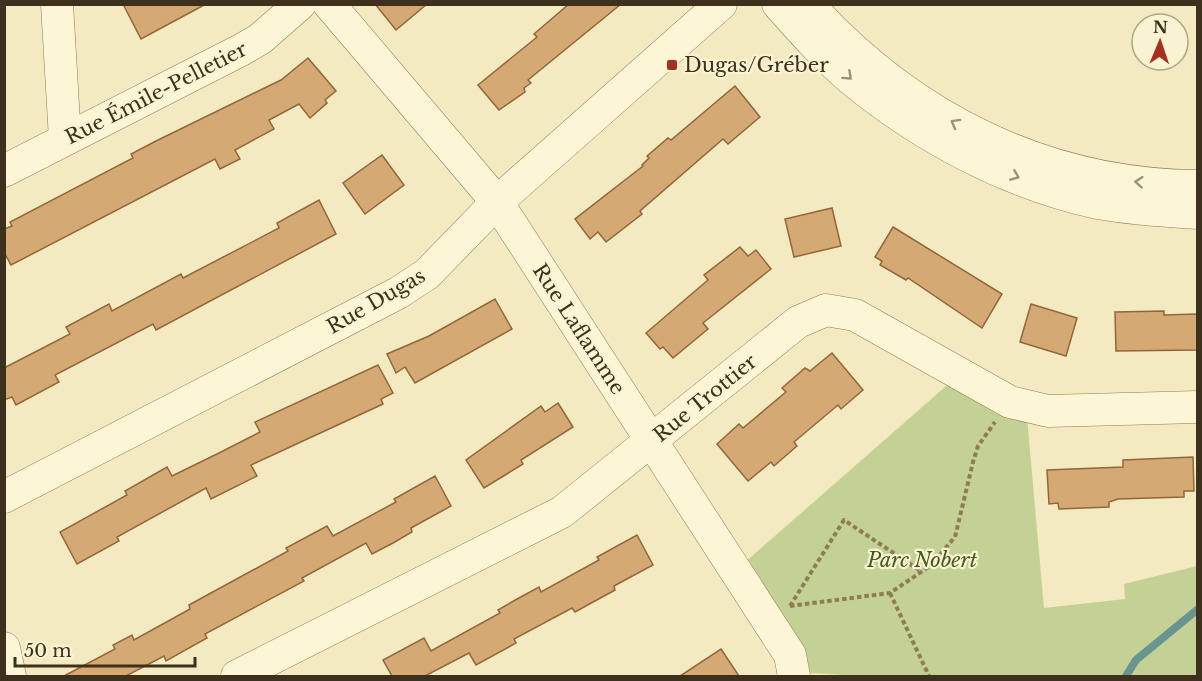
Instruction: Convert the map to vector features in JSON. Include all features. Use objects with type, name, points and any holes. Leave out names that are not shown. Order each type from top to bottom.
[{"type":"street","points":[[57,4],[64,139]]},
{"type":"street","name":"Rue Émile-Pelletier","points":[[4,171],[241,50],[260,39],[300,4]]},
{"type":"street","name":"Rue Laflamme","points":[[329,4],[497,202],[652,441],[778,612],[794,676]]},
{"type":"street","name":"Rue Dugas","points":[[4,497],[398,293],[427,274],[497,202],[721,4]]},
{"type":"street","points":[[778,4],[824,53],[878,101],[904,120],[970,156],[1017,177],[1079,198],[1133,209],[1197,213]]},
{"type":"street","points":[[808,4],[830,29],[884,76],[921,104],[970,131],[1059,166],[1130,181],[1197,186]]},
{"type":"street","name":"Rue Trottier","points":[[237,676],[562,512],[798,322],[826,310],[855,315],[1010,402],[1048,411],[1197,407]]},
{"type":"street","points":[[4,648],[10,676]]},
{"type":"path","points":[[778,612],[890,593],[922,572],[955,537],[978,446],[1010,402]]},
{"type":"path","points":[[778,612],[844,520],[922,572]]},
{"type":"path","points":[[890,593],[929,676]]},
{"type":"green space","name":"Parc Nobert","points":[[961,373],[1026,406],[1044,608],[1125,599],[1124,584],[1197,566],[1197,676],[859,676],[795,672],[735,571]]},
{"type":"building","points":[[123,4],[206,4],[141,39]]},
{"type":"building","points":[[375,4],[427,4],[396,30]]},
{"type":"building","points":[[569,4],[621,4],[528,80],[531,83],[524,88],[525,92],[499,110],[478,85],[537,37],[534,34]]},
{"type":"building","points":[[308,58],[336,91],[325,100],[327,103],[310,118],[299,104],[269,120],[274,129],[235,150],[240,159],[220,169],[215,159],[11,265],[4,252],[4,229],[12,226],[10,222],[133,158],[131,154],[281,80]]},
{"type":"building","points":[[735,86],[760,117],[728,144],[723,139],[640,211],[642,214],[606,242],[598,232],[590,239],[575,219],[643,166],[649,158],[647,156],[668,138],[671,140]]},
{"type":"building","points":[[382,155],[404,185],[365,214],[343,183]]},
{"type":"building","points":[[319,200],[336,234],[156,330],[153,324],[55,375],[59,382],[16,405],[12,397],[4,400],[4,368],[70,334],[66,327],[109,304],[112,311],[181,274],[183,278],[279,228],[277,223]]},
{"type":"building","points":[[832,208],[841,246],[794,257],[785,219]]},
{"type":"building","points":[[893,227],[1002,294],[982,328],[908,278],[906,280],[880,265],[882,261],[875,257]]},
{"type":"building","points":[[740,247],[748,256],[756,250],[771,269],[703,323],[708,329],[673,358],[663,347],[660,349],[646,333],[708,280],[704,275]]},
{"type":"building","points":[[495,299],[512,329],[415,383],[405,367],[396,373],[387,354],[429,336]]},
{"type":"building","points":[[1031,304],[1077,318],[1066,356],[1020,342]]},
{"type":"building","points":[[1164,311],[1164,315],[1197,314],[1197,350],[1116,351],[1115,312]]},
{"type":"building","points":[[832,353],[863,390],[841,409],[838,405],[794,442],[797,446],[774,466],[771,462],[748,481],[717,444],[739,424],[743,428],[786,392],[782,388],[805,368],[810,371]]},
{"type":"building","points":[[378,365],[393,393],[381,399],[383,404],[251,465],[257,476],[211,499],[206,488],[117,537],[119,541],[77,564],[60,532],[127,495],[125,491],[167,467],[172,476],[260,432],[255,422]]},
{"type":"building","points":[[558,403],[573,427],[521,460],[523,464],[484,488],[466,460],[541,406],[545,412]]},
{"type":"building","points":[[1193,457],[1194,491],[1184,491],[1184,497],[1118,499],[1109,502],[1109,507],[1059,509],[1058,503],[1049,504],[1047,470],[1123,467],[1123,460]]},
{"type":"building","points":[[435,476],[451,506],[411,528],[412,532],[393,543],[372,554],[366,543],[302,578],[304,581],[205,634],[207,638],[166,661],[164,656],[126,676],[64,676],[115,649],[113,645],[132,635],[134,640],[190,609],[189,605],[288,551],[286,548],[327,526],[333,536],[396,502],[394,499]]},
{"type":"building","points":[[637,535],[653,565],[614,586],[615,590],[575,612],[572,608],[514,639],[516,643],[476,665],[469,653],[425,676],[392,676],[383,660],[424,638],[431,651],[500,613],[498,610],[539,587],[541,592],[599,560],[597,557]]},
{"type":"building","points":[[721,649],[739,676],[680,676]]},
{"type":"waterway","points":[[1126,676],[1136,660],[1198,609]]},
{"type":"place","name":"Dugas/Gréber","points":[[672,65]]}]
